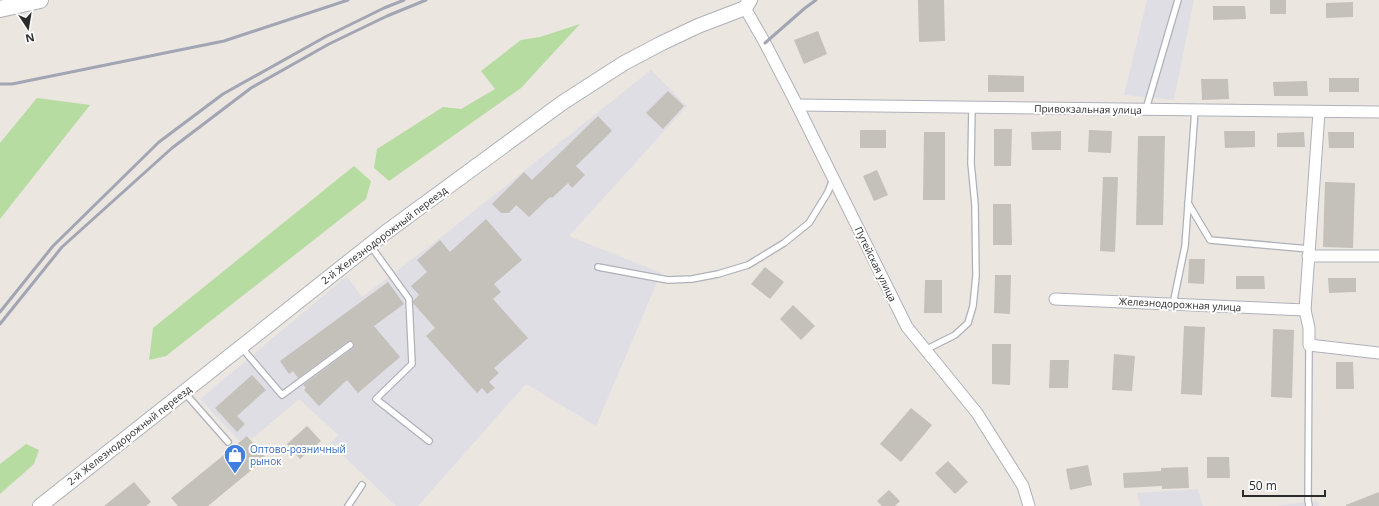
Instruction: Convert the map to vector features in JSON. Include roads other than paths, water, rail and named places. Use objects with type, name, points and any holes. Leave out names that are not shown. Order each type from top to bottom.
[{"type":"main road","points":[[0,9],[40,0]]},
{"type":"street","name":"Путейская улица","points":[[748,4],[765,43],[907,327],[976,413],[1023,486],[1029,506]]},
{"type":"street","name":"2-й Железнодорожный переезд","points":[[40,506],[370,244],[562,103],[624,63],[662,43],[748,4]]},
{"type":"street","name":"Привокзальная улица","points":[[797,105],[1379,112]]},
{"type":"street","points":[[1319,112],[1305,310],[1309,328],[1309,345],[1379,353]]},
{"type":"street","points":[[1309,253],[1379,256]]},
{"type":"street","name":"Железнодорожная улица","points":[[1055,299],[1305,310]]},
{"type":"lane","points":[[1146,109],[1178,0]]},
{"type":"lane","points":[[925,350],[955,335],[968,323],[973,306],[976,276],[971,164],[972,107]]},
{"type":"lane","points":[[1173,304],[1185,246],[1195,110]]},
{"type":"lane","points":[[598,267],[668,280],[692,279],[748,265],[784,243],[809,223],[828,192],[833,178]]},
{"type":"lane","points":[[1188,202],[1210,240],[1309,253]]},
{"type":"lane","points":[[370,244],[409,299],[412,351],[412,364],[376,399],[429,441]]},
{"type":"lane","points":[[241,347],[282,395],[350,345]]},
{"type":"lane","points":[[1309,345],[1309,506]]},
{"type":"lane","points":[[184,392],[228,442]]},
{"type":"lane","points":[[348,506],[362,485]]},
{"type":"railway","points":[[0,84],[12,84],[224,41],[348,0]]},
{"type":"railway","points":[[0,312],[53,246],[159,142],[223,94],[325,37],[384,8],[404,0]]},
{"type":"railway","points":[[0,324],[62,247],[172,148],[251,88],[329,44],[387,16],[426,0]]},
{"type":"railway","points":[[765,43],[816,0]]},
{"type":"place","name":"Оптово-розничный рынок","points":[[235,474]]}]
